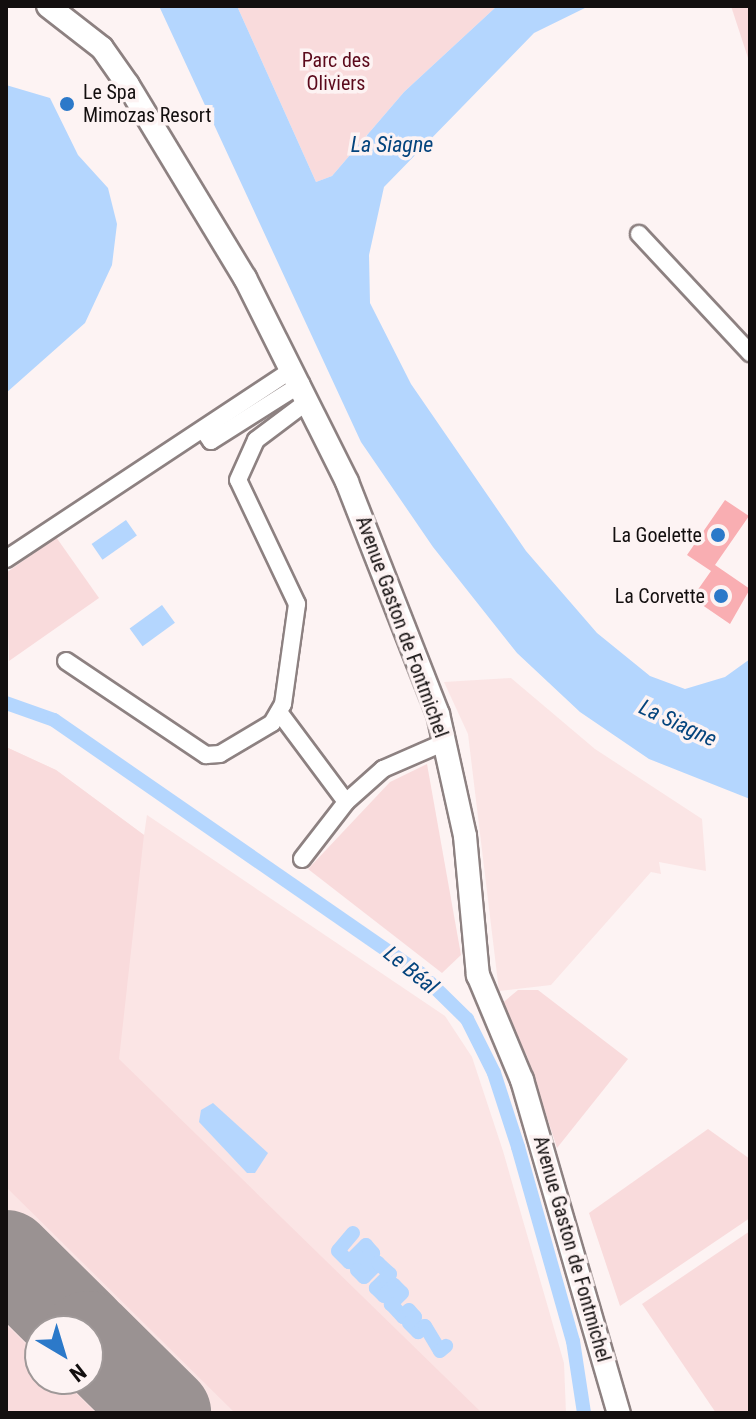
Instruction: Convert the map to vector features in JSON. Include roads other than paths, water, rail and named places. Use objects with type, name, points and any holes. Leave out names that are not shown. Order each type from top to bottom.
[{"type":"main road","name":"Avenue Gaston de Fontmichel","points":[[48,6],[116,66],[301,385],[347,482],[445,742],[465,836],[478,975],[522,1080],[619,1413]]},
{"type":"street","points":[[639,234],[750,353]]},
{"type":"street","points":[[6,559],[204,431],[211,441],[301,385]]},
{"type":"street","points":[[66,661],[206,755],[235,747],[279,712],[297,604],[238,480],[256,440],[301,385]]},
{"type":"street","points":[[279,712],[346,802]]},
{"type":"street","points":[[302,859],[346,802],[383,769],[445,742]]},
{"type":"water","name":"La Siagne","points":[[159,6],[237,6],[316,182],[332,176],[404,92],[497,6],[589,6],[534,33],[384,187],[369,255],[370,303],[411,384],[526,551],[597,633],[650,676],[685,689],[725,677],[750,659],[750,799],[649,759],[580,712],[517,653],[433,547],[361,442]]},
{"type":"water","points":[[6,85],[50,98],[78,155],[108,188],[117,224],[112,265],[85,323],[6,393]]},
{"type":"water","points":[[126,520],[137,536],[102,560],[92,544]]},
{"type":"water","points":[[162,605],[175,623],[143,646],[130,629]]},
{"type":"water","points":[[213,1103],[268,1153],[255,1173],[247,1173],[199,1122],[201,1110]]},
{"type":"waterway","name":"Le Béal","points":[[6,703],[54,720],[420,973],[467,1019],[494,1073],[518,1147],[573,1341],[584,1413]]},
{"type":"waterway","points":[[353,1233],[338,1251],[349,1262],[366,1245],[373,1253],[357,1270],[364,1277],[378,1263],[390,1274],[376,1288],[384,1296],[394,1285],[402,1293],[391,1304],[403,1317],[409,1310],[415,1317],[409,1323],[418,1332],[425,1326],[440,1351],[446,1346]]},
{"type":"place","name":"Le Spa Mimozas Resort","points":[[67,104]]},
{"type":"place","name":"La Goelette","points":[[718,535]]},
{"type":"place","name":"La Corvette","points":[[721,596]]},
{"type":"park label","name":"Parc des Oliviers","points":[[336,72]]}]
